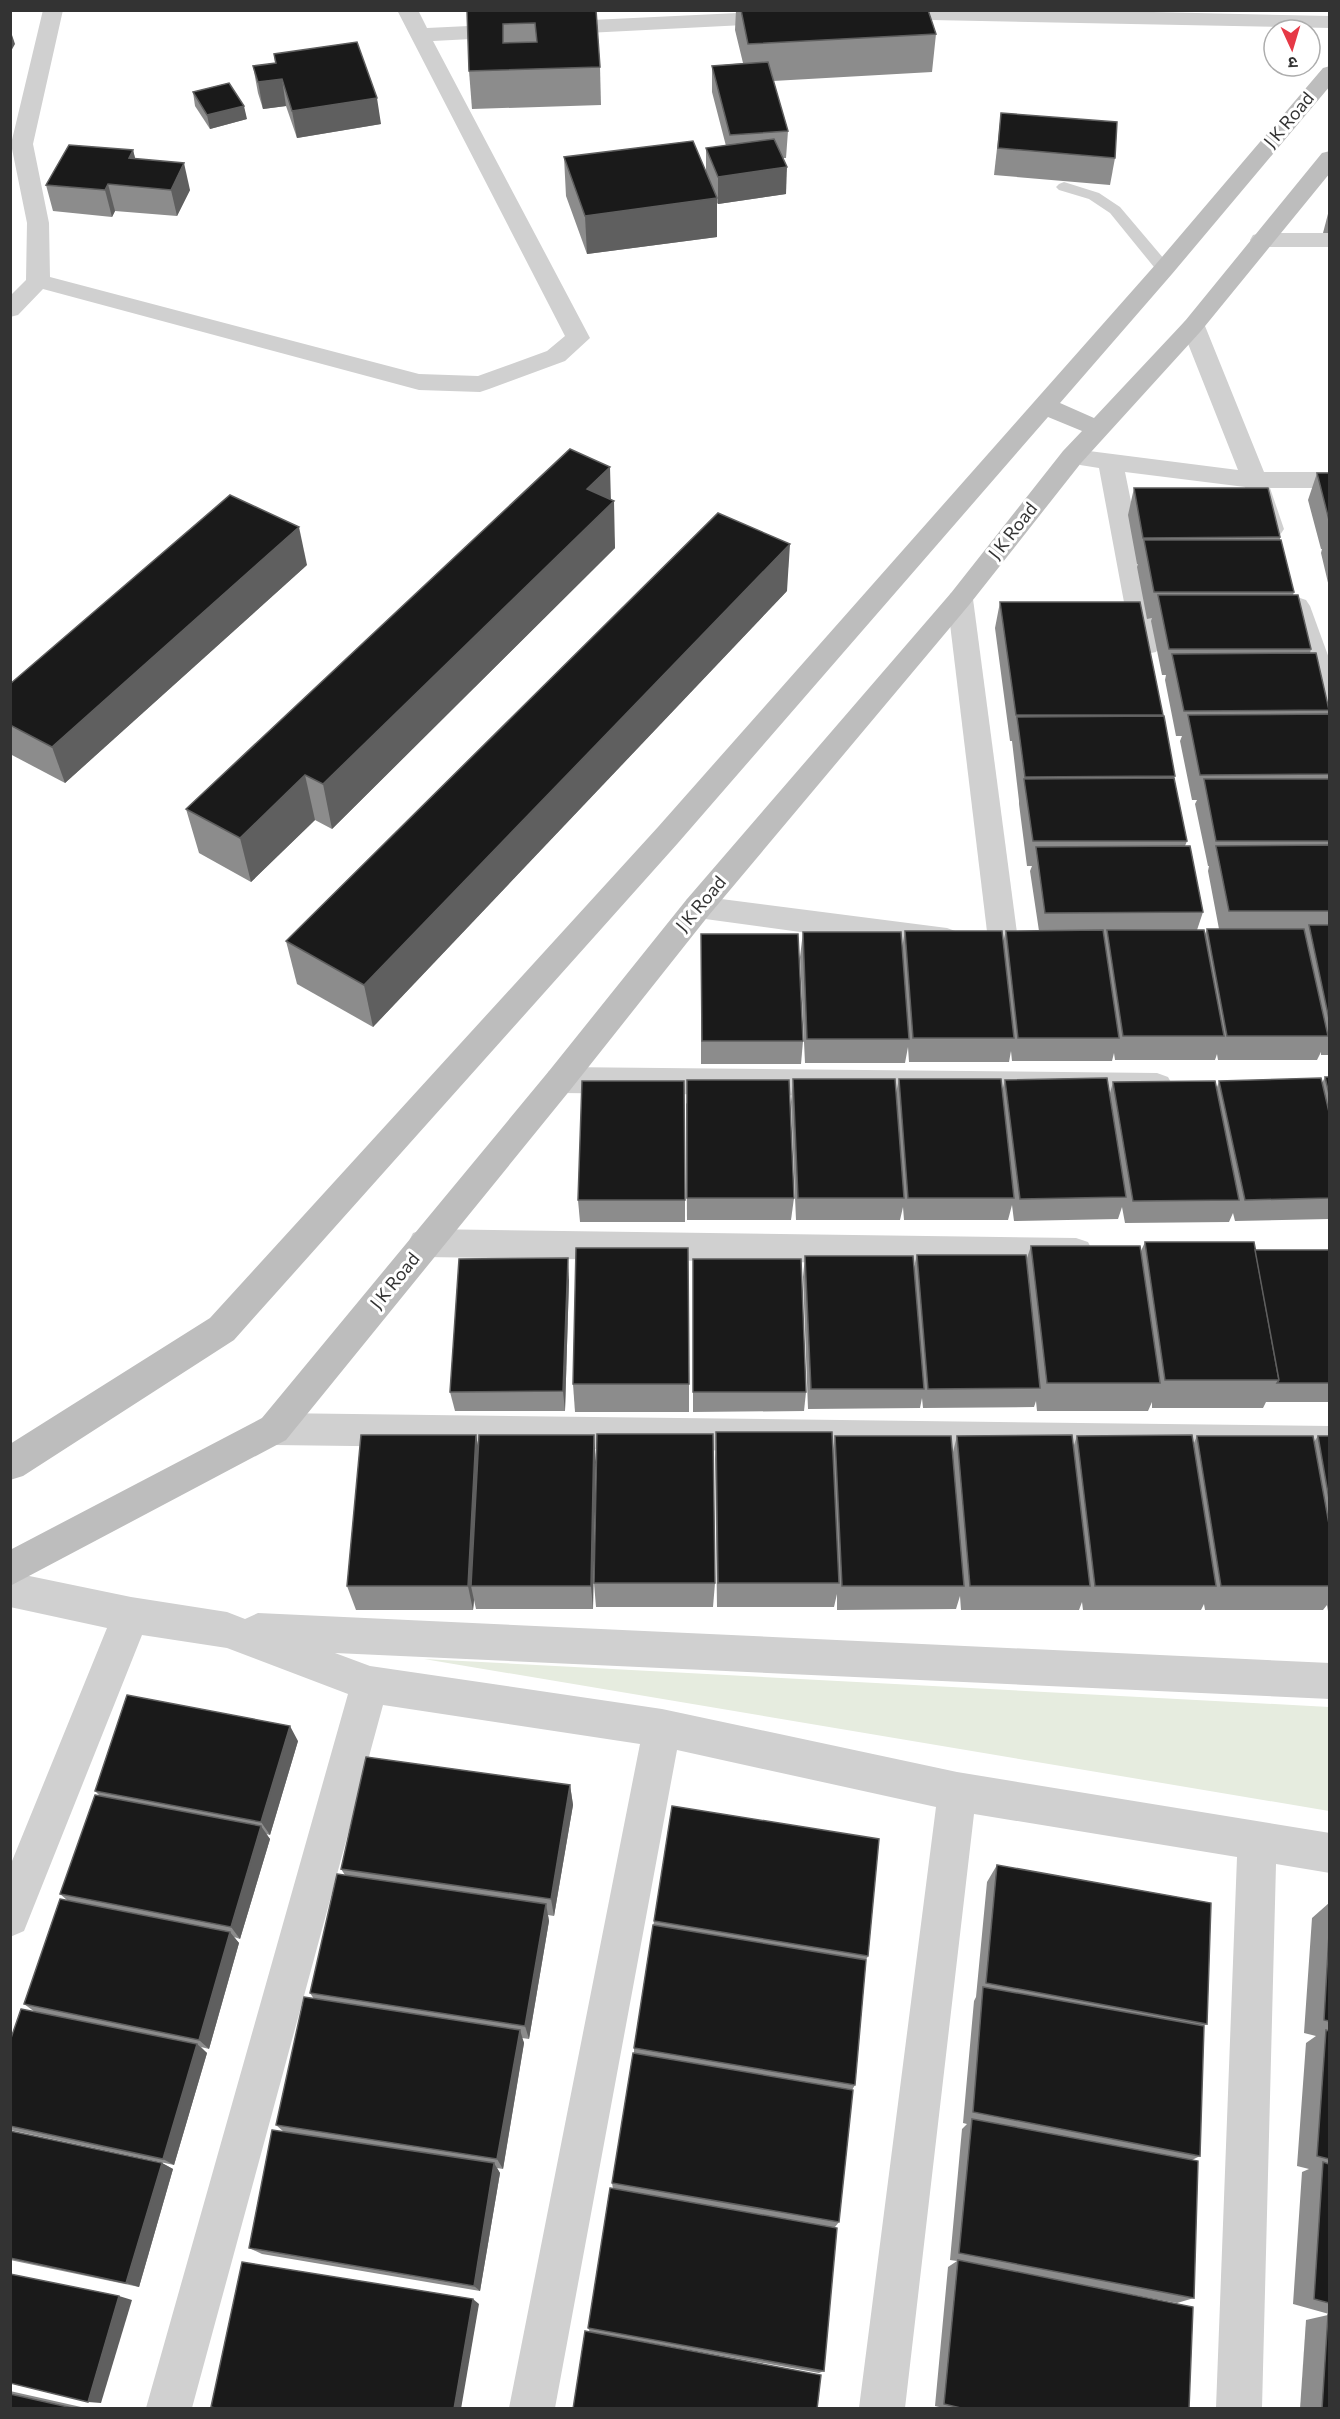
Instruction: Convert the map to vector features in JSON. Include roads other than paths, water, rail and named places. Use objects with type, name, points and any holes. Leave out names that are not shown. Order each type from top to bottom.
[{"type":"main road","name":"J K Road","points":[[10,1464],[222,1329],[668,836],[1164,269],[1329,72]]},
{"type":"main road","name":"J K Road","points":[[10,1569],[274,1429],[560,1080],[698,907],[960,599],[1072,457],[1193,326],[1329,158]]},
{"type":"main road","points":[[1044,406],[1098,429]]},
{"type":"street","points":[[10,310],[38,281],[38,223],[22,144],[53,10]]},
{"type":"street","points":[[38,281],[419,382],[480,384],[556,357],[578,338],[407,10]]},
{"type":"street","points":[[868,13],[1078,14],[1329,22]]},
{"type":"street","points":[[420,35],[797,16]]},
{"type":"street","points":[[1261,240],[1329,240]]},
{"type":"street","points":[[1193,326],[1255,480],[1277,547]]},
{"type":"street","points":[[1072,457],[1255,480],[1329,480]]},
{"type":"street","points":[[1110,462],[1150,669]]},
{"type":"street","points":[[1288,580],[1329,702]]},
{"type":"street","points":[[698,907],[995,946],[960,599]]},
{"type":"street","points":[[560,1080],[1188,1086]]},
{"type":"street","points":[[425,1243],[1103,1252]]},
{"type":"street","points":[[274,1429],[1329,1442]]},
{"type":"street","points":[[10,1589],[131,1615],[227,1630],[1329,1682]]},
{"type":"street","points":[[10,1917],[131,1615]]},
{"type":"street","points":[[227,1630],[370,1684],[662,1728],[957,1792],[1329,1853]]},
{"type":"street","points":[[169,2409],[370,1684]]},
{"type":"street","points":[[532,2409],[662,1728]]},
{"type":"street","points":[[882,2409],[957,1792]]},
{"type":"street","points":[[1239,2409],[1257,1840]]},
{"type":"lane","points":[[1064,187],[1094,196],[1115,210],[1164,269]]}]
